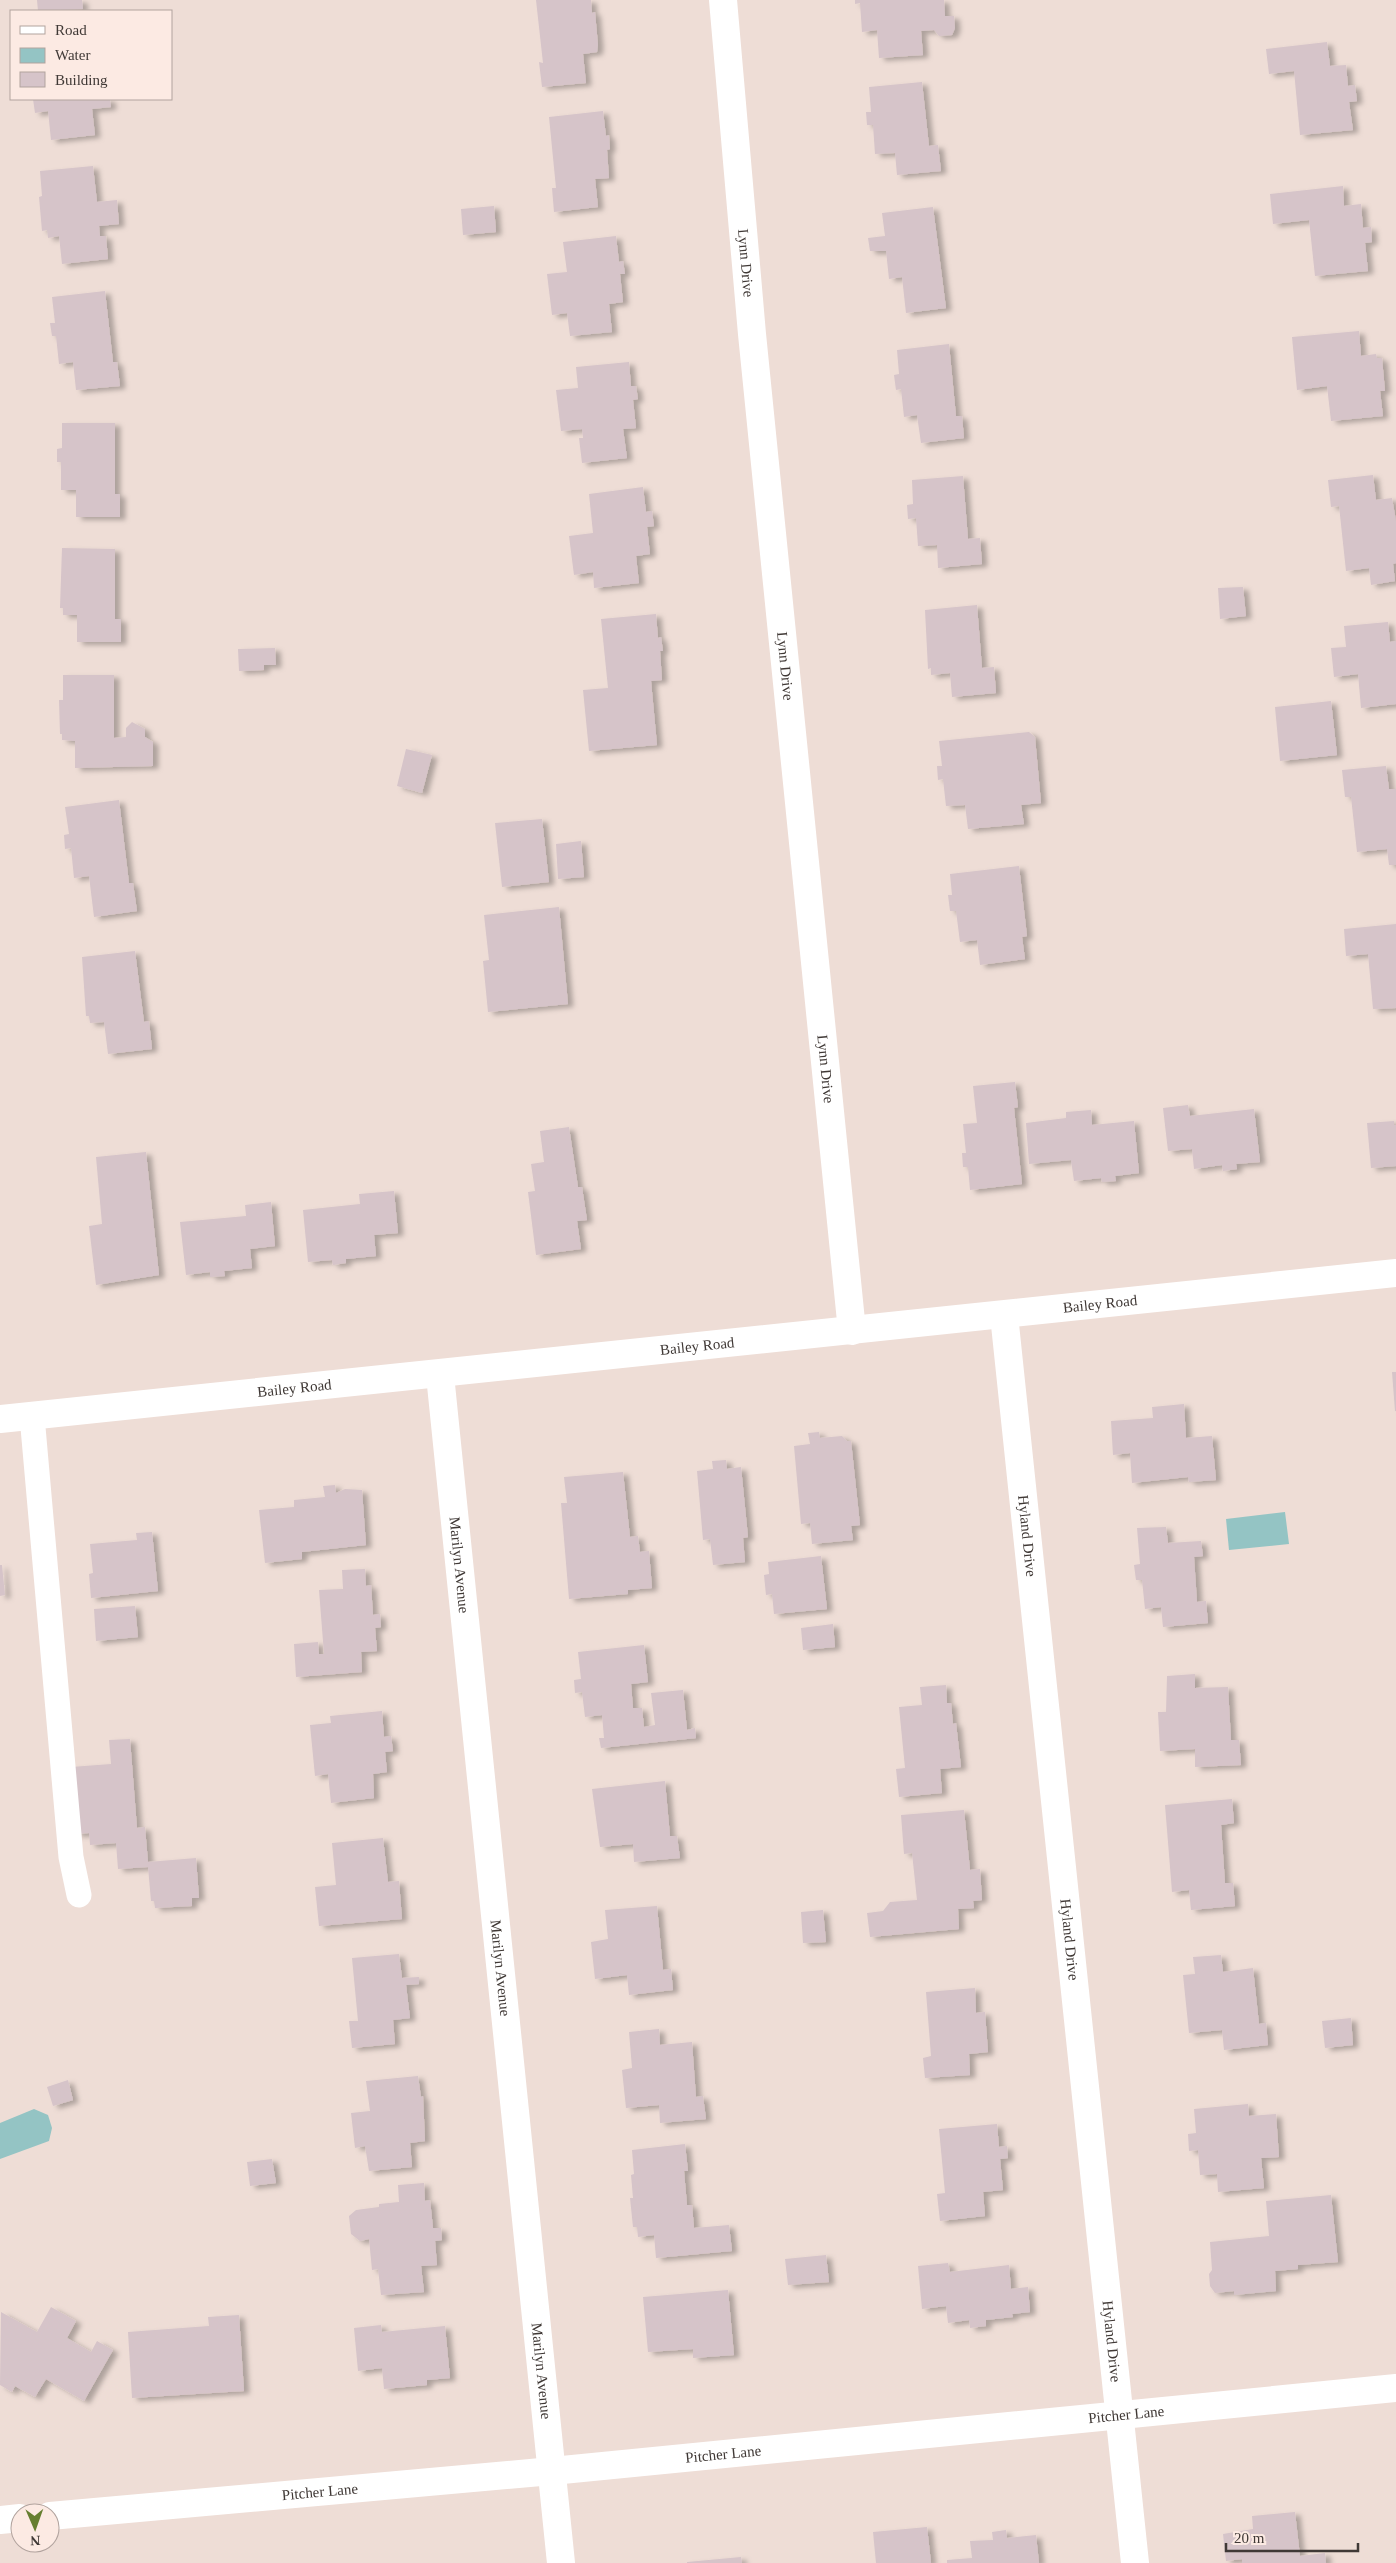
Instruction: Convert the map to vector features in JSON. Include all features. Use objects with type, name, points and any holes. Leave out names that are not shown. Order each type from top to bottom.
[{"type":"street","name":"Lynn Drive","points":[[722,0],[752,334],[852,1331]]},
{"type":"street","name":"Bailey Road","points":[[0,1419],[1396,1273]]},
{"type":"street","name":"Hyland Drive","points":[[1004,1315],[1135,2563]]},
{"type":"street","name":"Marilyn Avenue","points":[[440,1374],[561,2563]]},
{"type":"street","name":"Pitcher Lane","points":[[60,2515],[552,2471],[1396,2388]]},
{"type":"lane","points":[[32,1416],[71,1857],[79,1895]]},
{"type":"water","points":[[1285,1512],[1289,1544],[1229,1550],[1226,1519]]},
{"type":"water","points":[[34,2109],[48,2115],[52,2128],[49,2141],[0,2159],[0,2123]]},
{"type":"building","points":[[37,0],[82,0],[83,9],[38,10]]},
{"type":"building","points":[[536,0],[591,0],[592,13],[595,12],[598,45],[597,52],[583,54],[586,83],[542,87],[539,62],[543,63]]},
{"type":"building","points":[[855,0],[944,0],[945,16],[954,16],[955,28],[952,35],[939,36],[934,30],[921,31],[923,55],[879,58],[877,30],[862,32],[860,3],[855,4]]},
{"type":"building","points":[[1327,42],[1330,66],[1346,65],[1348,86],[1355,85],[1357,101],[1349,102],[1353,130],[1300,135],[1294,71],[1269,74],[1266,49]]},
{"type":"building","points":[[922,82],[929,146],[938,145],[941,171],[897,175],[895,153],[875,154],[873,125],[867,125],[866,112],[871,112],[869,87]]},
{"type":"building","points":[[33,100],[110,100],[111,107],[92,109],[95,135],[51,140],[48,111],[35,113]]},
{"type":"building","points":[[603,111],[606,136],[609,135],[610,149],[607,150],[609,178],[595,179],[598,207],[554,212],[552,188],[556,188],[549,117]]},
{"type":"building","points":[[93,166],[97,202],[117,200],[119,224],[99,226],[100,236],[106,236],[108,259],[62,264],[59,236],[48,238],[47,230],[42,231],[39,197],[42,196],[40,171]]},
{"type":"building","points":[[1343,186],[1344,206],[1361,204],[1363,228],[1371,227],[1372,242],[1365,243],[1368,271],[1315,276],[1309,220],[1273,224],[1270,194]]},
{"type":"building","points":[[494,206],[496,232],[463,235],[461,209]]},
{"type":"building","points":[[933,207],[946,308],[906,313],[902,277],[889,279],[886,251],[870,251],[868,238],[885,236],[882,213]]},
{"type":"building","points":[[616,236],[619,262],[623,261],[625,274],[620,274],[623,302],[609,304],[612,332],[570,336],[567,313],[552,315],[547,274],[567,272],[563,242]]},
{"type":"building","points":[[105,291],[113,362],[117,362],[120,386],[76,390],[73,362],[59,364],[56,336],[52,336],[50,323],[55,323],[52,297]]},
{"type":"building","points":[[1359,331],[1361,356],[1376,354],[1377,358],[1382,358],[1385,391],[1380,391],[1383,416],[1331,421],[1327,386],[1297,390],[1292,337]]},
{"type":"building","points":[[949,344],[956,416],[962,416],[964,438],[921,443],[917,415],[904,417],[901,389],[896,390],[894,375],[899,374],[897,350]]},
{"type":"building","points":[[629,362],[631,386],[636,386],[638,399],[633,400],[636,428],[623,429],[627,458],[582,463],[579,438],[583,438],[582,429],[561,431],[556,390],[578,388],[576,367]]},
{"type":"building","points":[[62,423],[115,423],[115,494],[120,494],[120,517],[76,517],[76,490],[61,490],[61,462],[57,462],[57,449],[62,448]]},
{"type":"building","points":[[1373,475],[1376,500],[1392,498],[1396,521],[1396,563],[1393,564],[1395,581],[1371,585],[1369,568],[1346,571],[1339,506],[1331,507],[1328,480]]},
{"type":"building","points":[[963,476],[968,539],[980,538],[982,564],[938,568],[937,545],[918,546],[916,518],[908,519],[907,505],[913,504],[912,480]]},
{"type":"building","points":[[643,487],[646,512],[652,511],[654,526],[647,527],[650,554],[636,556],[639,583],[594,588],[593,572],[574,575],[569,536],[593,533],[589,494]]},
{"type":"building","points":[[62,548],[115,549],[115,619],[121,619],[121,642],[77,642],[77,615],[63,615],[63,608],[60,608]]},
{"type":"building","points":[[1243,587],[1246,616],[1220,619],[1218,588]]},
{"type":"building","points":[[977,605],[982,668],[994,667],[996,693],[952,697],[950,673],[931,675],[931,668],[928,669],[925,610]]},
{"type":"building","points":[[656,614],[658,638],[661,637],[663,651],[660,651],[662,680],[651,681],[657,745],[589,751],[583,690],[608,688],[601,619]]},
{"type":"building","points":[[1388,622],[1390,642],[1396,641],[1396,704],[1361,708],[1358,674],[1334,677],[1331,648],[1346,647],[1344,626]]},
{"type":"building","points":[[275,648],[276,665],[264,665],[264,670],[239,671],[238,649]]},
{"type":"building","points":[[63,675],[114,675],[114,738],[126,737],[126,728],[132,722],[145,729],[145,737],[153,742],[153,766],[75,768],[75,741],[62,740],[62,734],[60,734],[59,700],[63,700]]},
{"type":"building","points":[[1331,701],[1337,755],[1280,761],[1275,707]]},
{"type":"building","points":[[1029,732],[1035,737],[1041,803],[1021,805],[1024,824],[968,829],[965,805],[946,806],[943,779],[938,780],[937,766],[942,766],[939,741]]},
{"type":"building","points":[[406,749],[432,755],[422,793],[397,786]]},
{"type":"building","points":[[1386,766],[1389,789],[1396,789],[1396,865],[1389,865],[1387,849],[1357,852],[1351,797],[1345,797],[1342,770]]},
{"type":"building","points":[[119,800],[129,883],[133,883],[137,911],[94,917],[89,876],[74,878],[71,848],[65,849],[64,835],[69,834],[65,807]]},
{"type":"building","points":[[542,819],[549,882],[502,887],[495,823]]},
{"type":"building","points":[[581,841],[584,877],[558,879],[556,844]]},
{"type":"building","points":[[1019,866],[1027,936],[1022,937],[1025,959],[980,965],[977,940],[960,942],[956,911],[950,911],[948,895],[952,895],[950,874]]},
{"type":"building","points":[[559,907],[568,1004],[488,1012],[483,961],[489,960],[484,915]]},
{"type":"building","points":[[1396,924],[1396,1008],[1373,1009],[1368,954],[1346,956],[1344,929]]},
{"type":"building","points":[[135,951],[144,1022],[149,1021],[152,1049],[108,1054],[104,1022],[90,1023],[89,1016],[86,1016],[82,957]]},
{"type":"building","points":[[1015,1082],[1018,1107],[1014,1108],[1022,1184],[970,1190],[968,1167],[963,1167],[962,1153],[966,1153],[963,1124],[977,1123],[973,1086]]},
{"type":"building","points":[[1188,1105],[1190,1116],[1254,1109],[1260,1162],[1236,1164],[1237,1169],[1223,1171],[1222,1165],[1194,1169],[1192,1149],[1168,1151],[1163,1108]]},
{"type":"building","points":[[1091,1110],[1092,1125],[1134,1121],[1139,1173],[1115,1176],[1116,1181],[1102,1182],[1101,1178],[1074,1181],[1071,1160],[1029,1164],[1026,1123],[1066,1118],[1066,1112]]},
{"type":"building","points":[[1394,1121],[1394,1125],[1396,1125],[1396,1166],[1371,1168],[1367,1123]]},
{"type":"building","points":[[569,1127],[578,1187],[582,1187],[587,1220],[577,1221],[581,1249],[536,1255],[528,1192],[535,1191],[531,1164],[544,1162],[540,1131]]},
{"type":"building","points":[[146,1152],[159,1275],[96,1285],[89,1226],[102,1224],[96,1157]]},
{"type":"building","points":[[394,1191],[398,1233],[374,1235],[376,1256],[346,1259],[346,1263],[333,1265],[332,1260],[308,1262],[303,1210],[360,1204],[359,1194]]},
{"type":"building","points":[[271,1202],[275,1246],[250,1249],[252,1268],[224,1271],[225,1276],[210,1277],[210,1272],[186,1275],[180,1222],[246,1216],[245,1205]]},
{"type":"building","points":[[1392,1372],[1396,1372],[1396,1411],[1395,1411]]},
{"type":"building","points":[[1184,1404],[1186,1438],[1212,1436],[1216,1480],[1189,1482],[1188,1477],[1132,1483],[1130,1453],[1113,1455],[1111,1421],[1153,1418],[1152,1407]]},
{"type":"building","points":[[819,1432],[820,1438],[842,1436],[847,1441],[851,1441],[860,1525],[851,1526],[853,1540],[812,1544],[810,1523],[801,1524],[794,1446],[810,1444],[808,1433]]},
{"type":"building","points":[[726,1460],[727,1469],[741,1467],[748,1537],[743,1538],[745,1562],[713,1565],[710,1539],[703,1540],[697,1471],[713,1469],[712,1461]]},
{"type":"building","points":[[623,1472],[630,1537],[638,1536],[640,1552],[649,1551],[652,1588],[628,1590],[628,1594],[569,1599],[561,1503],[567,1503],[564,1477]]},
{"type":"building","points":[[335,1485],[336,1493],[345,1489],[362,1490],[366,1545],[302,1552],[302,1559],[265,1563],[259,1510],[294,1507],[294,1500],[325,1497],[323,1486]]},
{"type":"building","points":[[1166,1527],[1168,1543],[1201,1541],[1203,1556],[1194,1557],[1197,1602],[1206,1601],[1208,1623],[1163,1627],[1161,1607],[1145,1609],[1142,1580],[1136,1580],[1134,1565],[1140,1564],[1137,1528]]},
{"type":"building","points":[[152,1532],[158,1591],[91,1598],[89,1574],[93,1573],[90,1544],[137,1540],[136,1533]]},
{"type":"building","points":[[821,1556],[827,1609],[774,1614],[772,1594],[766,1595],[764,1575],[769,1574],[768,1562]]},
{"type":"building","points":[[0,1565],[2,1565],[5,1595],[0,1596]]},
{"type":"building","points":[[365,1569],[366,1586],[371,1585],[373,1615],[380,1614],[381,1627],[375,1628],[377,1651],[361,1652],[362,1672],[296,1677],[294,1644],[318,1642],[319,1654],[324,1654],[319,1590],[343,1589],[342,1570]]},
{"type":"building","points":[[135,1606],[138,1637],[96,1641],[94,1609]]},
{"type":"building","points":[[833,1624],[835,1647],[803,1650],[801,1628]]},
{"type":"building","points":[[644,1645],[648,1682],[631,1684],[633,1708],[642,1708],[644,1727],[655,1725],[651,1693],[683,1690],[687,1730],[695,1728],[696,1738],[601,1748],[599,1738],[604,1738],[602,1715],[585,1717],[582,1692],[575,1693],[574,1680],[581,1679],[578,1652]]},
{"type":"building","points":[[1195,1674],[1195,1688],[1228,1687],[1231,1740],[1239,1740],[1241,1765],[1195,1767],[1195,1749],[1160,1751],[1158,1712],[1166,1712],[1167,1676]]},
{"type":"building","points":[[946,1685],[947,1703],[951,1703],[953,1724],[956,1723],[961,1767],[940,1769],[942,1793],[899,1797],[896,1769],[905,1768],[899,1707],[922,1705],[920,1687]]},
{"type":"building","points":[[382,1711],[384,1737],[391,1736],[393,1751],[385,1752],[387,1772],[373,1774],[374,1798],[331,1803],[328,1774],[315,1776],[310,1725],[331,1723],[330,1716]]},
{"type":"building","points":[[130,1739],[137,1828],[145,1827],[148,1862],[196,1858],[199,1898],[192,1898],[192,1906],[155,1908],[154,1901],[151,1901],[148,1867],[118,1869],[116,1843],[90,1845],[89,1833],[76,1834],[71,1767],[111,1764],[109,1740]]},
{"type":"building","points":[[665,1781],[670,1836],[677,1836],[680,1858],[634,1862],[633,1844],[600,1847],[592,1789]]},
{"type":"building","points":[[1232,1799],[1234,1823],[1221,1825],[1225,1883],[1233,1883],[1235,1906],[1191,1910],[1189,1890],[1172,1892],[1165,1805]]},
{"type":"building","points":[[964,1810],[970,1870],[980,1869],[982,1900],[973,1901],[974,1908],[958,1909],[959,1929],[870,1937],[867,1913],[883,1911],[890,1902],[917,1900],[912,1853],[904,1854],[901,1815]]},
{"type":"building","points":[[383,1838],[388,1882],[399,1881],[402,1919],[319,1926],[315,1887],[336,1885],[332,1843]]},
{"type":"building","points":[[657,1906],[663,1970],[671,1969],[673,1990],[629,1995],[627,1975],[595,1979],[591,1942],[608,1939],[605,1910]]},
{"type":"building","points":[[823,1910],[826,1942],[803,1943],[801,1912]]},
{"type":"building","points":[[399,1954],[402,1978],[419,1977],[419,1984],[406,1985],[410,2018],[393,2020],[395,2044],[352,2048],[349,2021],[358,2021],[352,1958]]},
{"type":"building","points":[[1221,1955],[1223,1972],[1253,1968],[1259,2024],[1266,2023],[1268,2045],[1224,2050],[1222,2030],[1189,2033],[1183,1975],[1195,1974],[1193,1957]]},
{"type":"building","points":[[975,1988],[976,2013],[985,2012],[988,2052],[969,2054],[970,2075],[925,2078],[923,2058],[931,2056],[926,1992]]},
{"type":"building","points":[[1351,2018],[1353,2045],[1325,2048],[1322,2021]]},
{"type":"building","points":[[659,2029],[660,2045],[692,2042],[696,2097],[703,2096],[706,2119],[660,2123],[659,2105],[626,2108],[622,2070],[632,2068],[629,2032]]},
{"type":"building","points":[[418,2076],[421,2097],[423,2096],[425,2141],[410,2143],[412,2167],[369,2171],[365,2146],[355,2148],[351,2113],[370,2111],[366,2081]]},
{"type":"building","points":[[68,2080],[73,2100],[53,2106],[47,2087]]},
{"type":"building","points":[[1248,2104],[1249,2116],[1276,2114],[1279,2157],[1261,2158],[1264,2188],[1218,2192],[1217,2174],[1200,2175],[1198,2150],[1189,2151],[1188,2134],[1196,2133],[1194,2109]]},
{"type":"building","points":[[997,2124],[999,2147],[1007,2146],[1008,2158],[1000,2159],[1003,2190],[983,2192],[985,2216],[940,2221],[937,2194],[945,2193],[939,2129]]},
{"type":"building","points":[[685,2144],[688,2171],[684,2171],[687,2205],[692,2205],[694,2228],[729,2225],[732,2251],[656,2258],[654,2235],[638,2237],[637,2227],[633,2227],[630,2198],[633,2198],[631,2175],[634,2174],[632,2150]]},
{"type":"building","points":[[272,2159],[276,2183],[250,2186],[247,2162]]},
{"type":"building","points":[[424,2183],[425,2201],[430,2200],[433,2228],[441,2228],[442,2240],[435,2241],[437,2265],[421,2266],[424,2292],[381,2295],[378,2269],[372,2270],[369,2239],[360,2241],[351,2234],[349,2216],[356,2210],[379,2207],[379,2204],[399,2202],[398,2185]]},
{"type":"building","points":[[1331,2195],[1338,2262],[1298,2265],[1298,2269],[1275,2271],[1276,2291],[1234,2295],[1234,2291],[1215,2293],[1210,2286],[1209,2274],[1212,2270],[1210,2242],[1269,2236],[1266,2201]]},
{"type":"building","points":[[826,2255],[829,2282],[788,2285],[785,2259]]},
{"type":"building","points":[[948,2263],[950,2272],[1009,2265],[1011,2289],[1028,2287],[1030,2312],[1012,2314],[1013,2317],[986,2320],[986,2326],[970,2328],[969,2320],[948,2323],[946,2306],[922,2309],[918,2266]]},
{"type":"building","points":[[728,2290],[734,2355],[693,2358],[693,2349],[648,2352],[643,2297]]},
{"type":"building","points":[[51,2307],[76,2321],[67,2338],[91,2352],[97,2341],[113,2350],[84,2401],[46,2379],[35,2397],[15,2386],[12,2392],[0,2385],[1,2312],[37,2332]]},
{"type":"building","points":[[239,2315],[244,2391],[132,2398],[128,2332],[209,2326],[208,2317]]},
{"type":"building","points":[[381,2325],[382,2332],[445,2326],[450,2378],[427,2380],[427,2385],[384,2389],[382,2368],[358,2371],[354,2328]]},
{"type":"building","points":[[1295,2512],[1300,2556],[1325,2553],[1326,2563],[1242,2563],[1242,2559],[1226,2561],[1223,2534],[1253,2529],[1252,2516]]},
{"type":"building","points":[[927,2527],[931,2563],[876,2563],[873,2532]]},
{"type":"building","points":[[1006,2530],[1007,2538],[1036,2535],[1039,2563],[947,2563],[947,2560],[972,2558],[970,2541],[993,2540],[992,2532]]},
{"type":"building","points":[[741,2557],[742,2563],[687,2563],[687,2562]]}]
